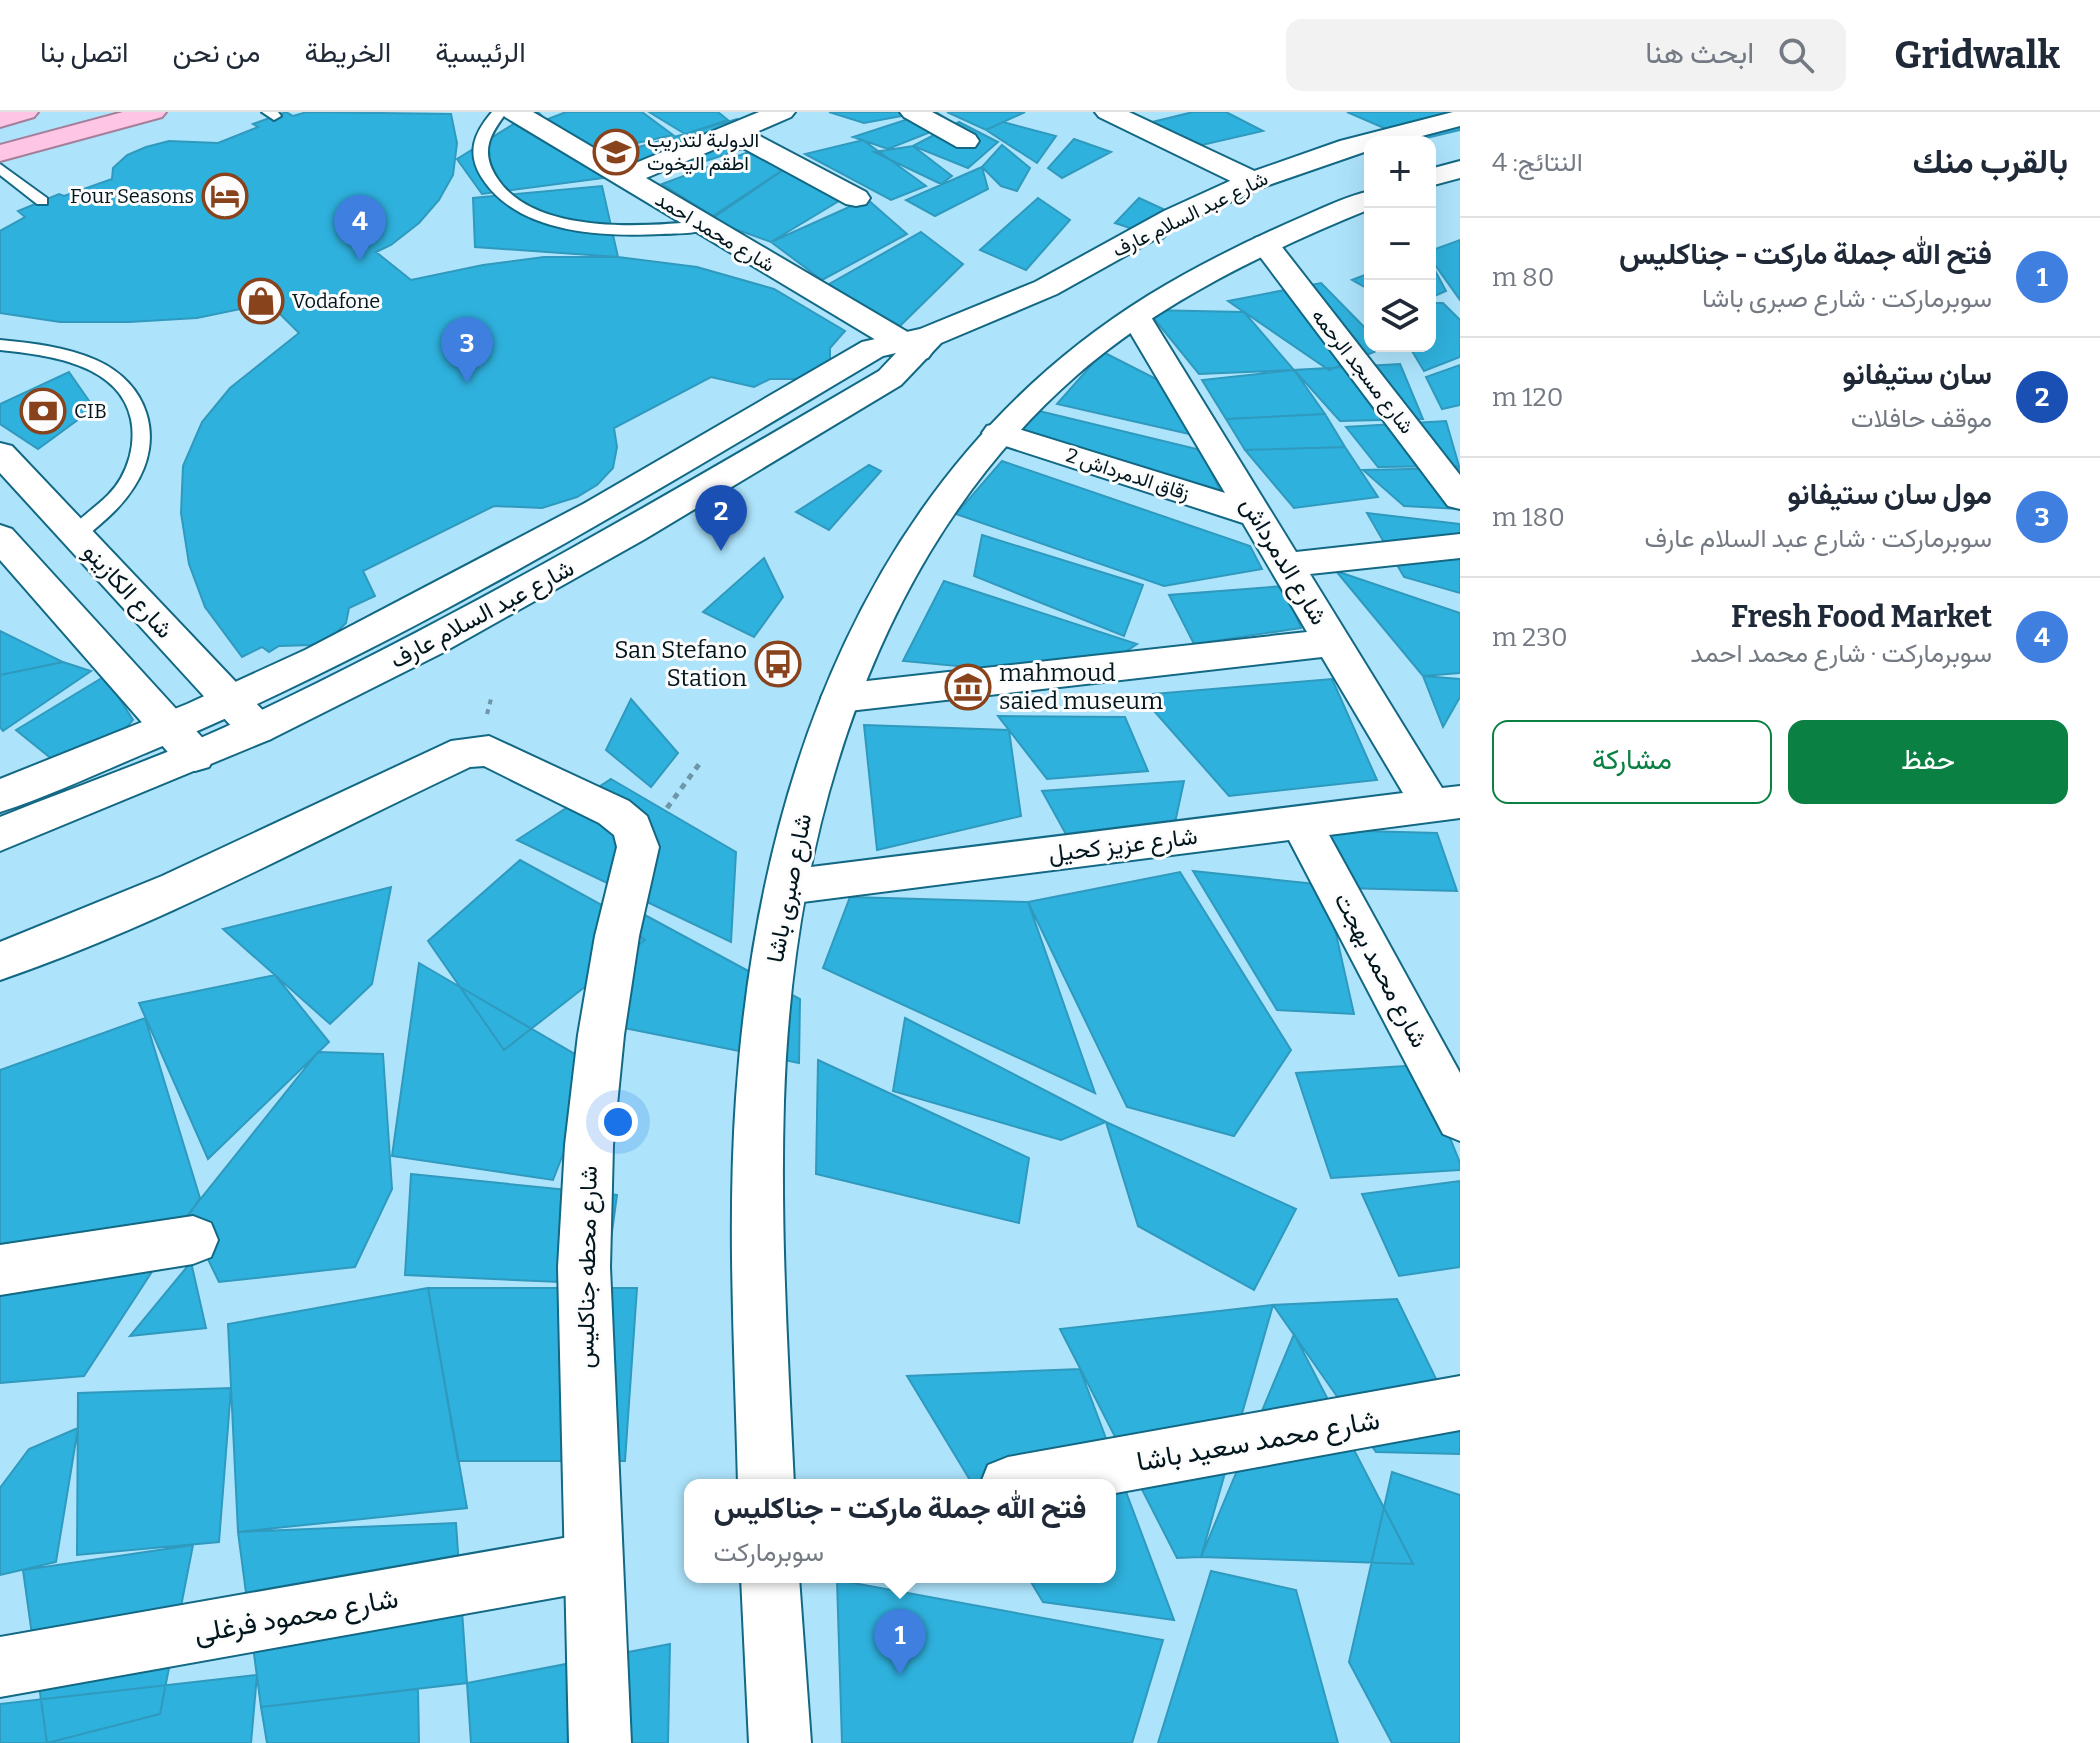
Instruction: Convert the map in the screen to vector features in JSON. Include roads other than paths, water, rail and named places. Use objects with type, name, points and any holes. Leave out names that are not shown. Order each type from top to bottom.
[{"type":"highway","points":[[0,119],[25,112]]},
{"type":"highway","points":[[0,153],[153,112]]},
{"type":"street","name":"شارع محمد احمد","points":[[514,112],[702,226],[916,342]]},
{"type":"street","points":[[623,178],[782,112]]},
{"type":"street","points":[[913,112],[966,141]]},
{"type":"street","points":[[1108,112],[1253,181]]},
{"type":"street","name":"شارع عبد السلام عارف","points":[[0,835],[182,741],[231,701],[318,660],[597,511],[850,360],[916,342],[1046,288],[1174,217],[1253,181],[1349,147],[1453,120]]},
{"type":"street","points":[[733,132],[856,198]]},
{"type":"street","points":[[1436,176],[1460,169]]},
{"type":"street","points":[[1136,317],[1265,244],[1364,202]]},
{"type":"street","name":"شارع مسجد الرحمه","points":[[1265,244],[1460,498]]},
{"type":"street","name":"شارع صبرى باشا","points":[[766,1479],[758,1182],[761,1092],[771,984],[787,887],[820,753],[885,592],[939,507],[999,433],[1065,370],[1136,317]]},
{"type":"street","name":"شارع الدمرداش","points":[[1136,317],[1333,642],[1446,803]]},
{"type":"street","name":"شارع عبد السلام عارف","points":[[0,796],[182,741],[257,729],[429,644],[633,531],[890,378],[916,342]]},
{"type":"street","name":"زقاق الدمرداش 2","points":[[999,433],[1256,515]]},
{"type":"street","name":"شارع الكازينو","points":[[0,453],[257,729]]},
{"type":"street","points":[[0,537],[182,741]]},
{"type":"street","points":[[1286,565],[1460,546]]},
{"type":"street","points":[[840,698],[1333,642]]},
{"type":"street","name":"شارع محطه جناكليس","points":[[0,961],[113,917],[218,871],[454,757],[478,750],[499,755],[624,818],[637,836],[638,847],[617,936],[601,1035],[589,1145],[584,1267],[600,1743]]},
{"type":"street","name":"شارع عزيز كحيل","points":[[787,887],[1446,803]]},
{"type":"street","name":"شارع محمد بهجت","points":[[1301,822],[1460,1119]]},
{"type":"street","points":[[0,1270],[193,1240]]},
{"type":"street","name":"شارع محمد سعيد باشا","points":[[1041,1479],[1460,1403]]},
{"type":"street","name":"شارع محمود فرغلى","points":[[0,1667],[592,1562]]},
{"type":"street","points":[[770,1583],[780,1743]]},
{"type":"lane","points":[[500,112],[489,123],[480,140],[479,158],[486,176],[501,193],[523,208],[553,219],[613,230],[665,231],[702,226]]},
{"type":"lane","points":[[0,168],[42,201]]},
{"type":"lane","points":[[0,345],[66,355],[108,374],[130,394],[141,418],[142,446],[132,476],[109,506],[76,535]]},
{"type":"place","name":"الدولبة لتدريب اطقم اليخوت","points":[[616,152]]},
{"type":"place","name":"Four Seasons","points":[[225,196]]},
{"type":"place","name":"Fresh Food Market","points":[[360,261]]},
{"type":"place","name":"Vodafone","points":[[261,301]]},
{"type":"place","name":"مول سان ستيفانو","points":[[467,383]]},
{"type":"place","name":"CIB","points":[[43,411]]},
{"type":"place","name":"سان ستيفانو","points":[[721,551]]},
{"type":"place","name":"San Stefano Station","points":[[778,664]]},
{"type":"place","name":"mahmoud saied museum","points":[[968,687]]},
{"type":"place","name":"فتح الله جملة ماركت - جناكليس","points":[[900,1675]]}]
